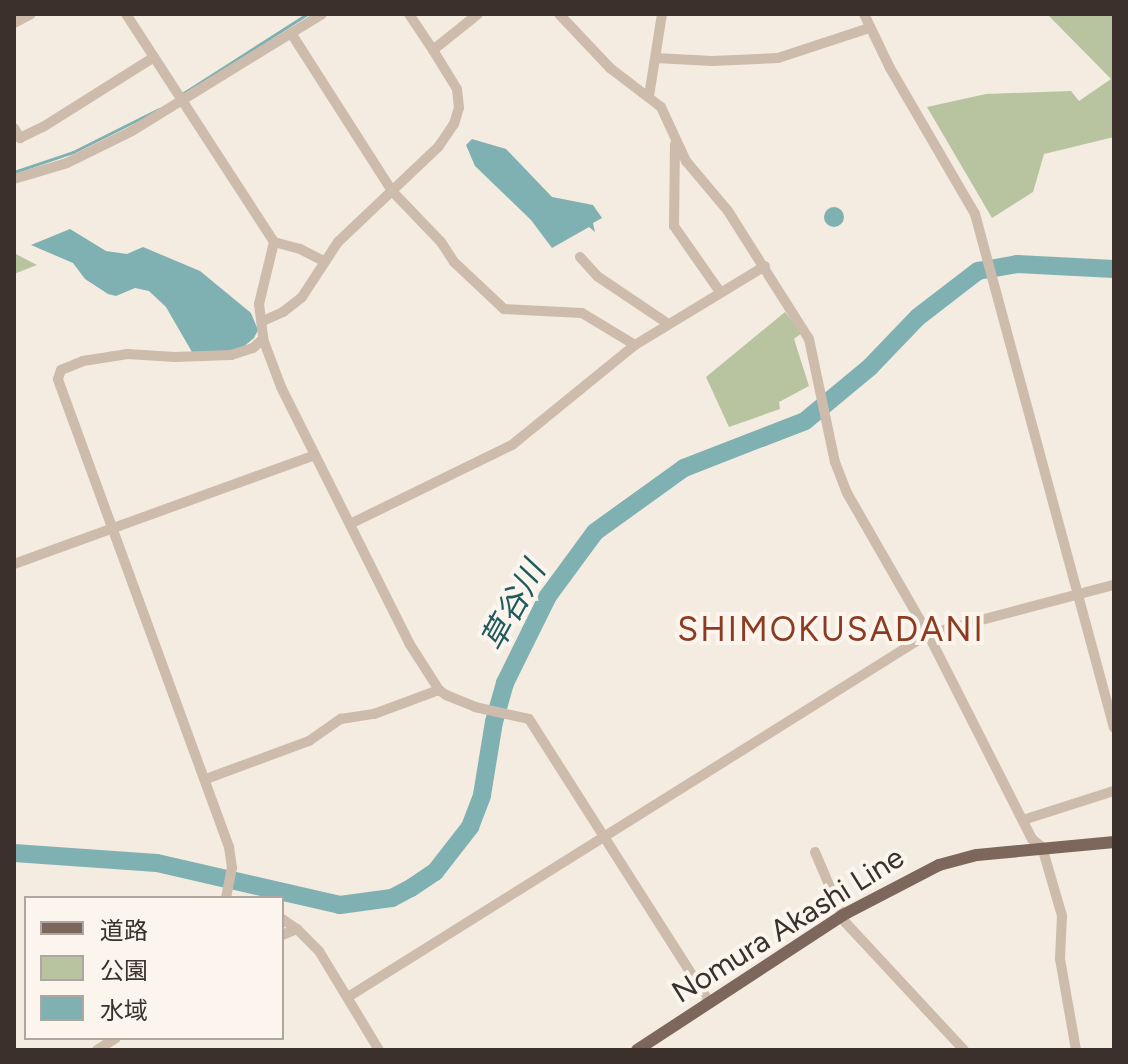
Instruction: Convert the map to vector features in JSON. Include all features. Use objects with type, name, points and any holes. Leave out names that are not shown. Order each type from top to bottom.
[{"type":"main road","name":"Nomura Akashi Line","points":[[637,1050],[843,915],[939,865],[977,855],[1114,842]]},
{"type":"street","points":[[14,23],[31,14]]},
{"type":"street","points":[[126,14],[274,242],[300,249],[325,262]]},
{"type":"street","points":[[14,179],[67,163],[184,102],[322,14]]},
{"type":"street","points":[[263,321],[283,312],[302,297],[338,242],[439,146],[454,124],[459,108],[457,89],[409,14]]},
{"type":"street","points":[[433,50],[478,14]]},
{"type":"street","points":[[559,14],[610,68],[661,107],[675,144],[728,211],[809,339],[835,462],[847,493],[928,634],[1032,839],[1042,847],[1062,916],[1060,959],[1076,1050]]},
{"type":"street","points":[[649,96],[662,14]]},
{"type":"street","points":[[864,14],[869,28],[963,189],[989,254],[1114,728]]},
{"type":"street","points":[[656,58],[712,61],[778,58],[869,28]]},
{"type":"street","points":[[291,33],[392,191],[441,242],[454,262],[504,309],[582,313],[635,345]]},
{"type":"street","points":[[14,128],[20,138],[43,127],[154,57]]},
{"type":"street","points":[[675,144],[674,226],[720,292]]},
{"type":"street","points":[[274,242],[259,304],[263,339],[281,387],[409,643],[439,690],[475,707],[529,719],[709,1002]]},
{"type":"street","points":[[580,257],[597,276],[667,323]]},
{"type":"street","points":[[350,524],[512,445],[635,345],[765,266]]},
{"type":"street","points":[[226,896],[232,868],[206,779],[58,379],[61,370],[83,361],[127,354],[175,357],[231,355],[253,348],[263,339]]},
{"type":"street","points":[[14,564],[315,455]]},
{"type":"street","points":[[348,997],[928,634],[1114,585]]},
{"type":"street","points":[[206,779],[309,741],[341,719],[374,714],[439,690]]},
{"type":"street","points":[[1023,820],[1114,791]]},
{"type":"street","points":[[815,852],[845,922],[964,1050]]},
{"type":"street","points":[[284,920],[319,951],[379,1050]]},
{"type":"street","points":[[284,934],[297,929]]},
{"type":"green space","points":[[1047,14],[1114,14],[1114,137],[1044,154],[1033,192],[992,218],[927,107],[986,94],[1071,91],[1079,101],[1111,79]]},
{"type":"green space","points":[[14,253],[37,265],[14,274]]},
{"type":"green space","points":[[785,312],[802,333],[794,339],[809,386],[779,402],[780,409],[729,427],[706,377]]},
{"type":"water","points":[[472,139],[506,149],[552,197],[593,205],[602,218],[593,223],[595,232],[589,227],[552,248],[531,220],[475,166],[466,145]]},
{"type":"water","points":[[834,207],[841,210],[844,217],[841,224],[834,227],[827,224],[824,217],[827,210]]},
{"type":"water","points":[[70,229],[106,251],[127,254],[143,247],[200,271],[251,313],[258,330],[254,338],[242,348],[226,352],[192,352],[166,307],[149,291],[135,288],[116,296],[108,294],[85,279],[73,263],[31,245]]},
{"type":"waterway","points":[[14,16],[18,14]]},
{"type":"waterway","points":[[182,94],[307,14]]},
{"type":"waterway","points":[[14,172],[73,152],[159,109]]},
{"type":"waterway","name":"草谷川","points":[[14,853],[157,863],[340,905],[392,898],[411,888],[435,872],[470,827],[482,795],[494,722],[505,683],[548,596],[595,532],[684,468],[805,421],[870,367],[918,317],[978,271],[1017,264],[1114,269]]},
{"type":"district","name":"SHIMOKUSADANI","points":[[831,630]]}]
